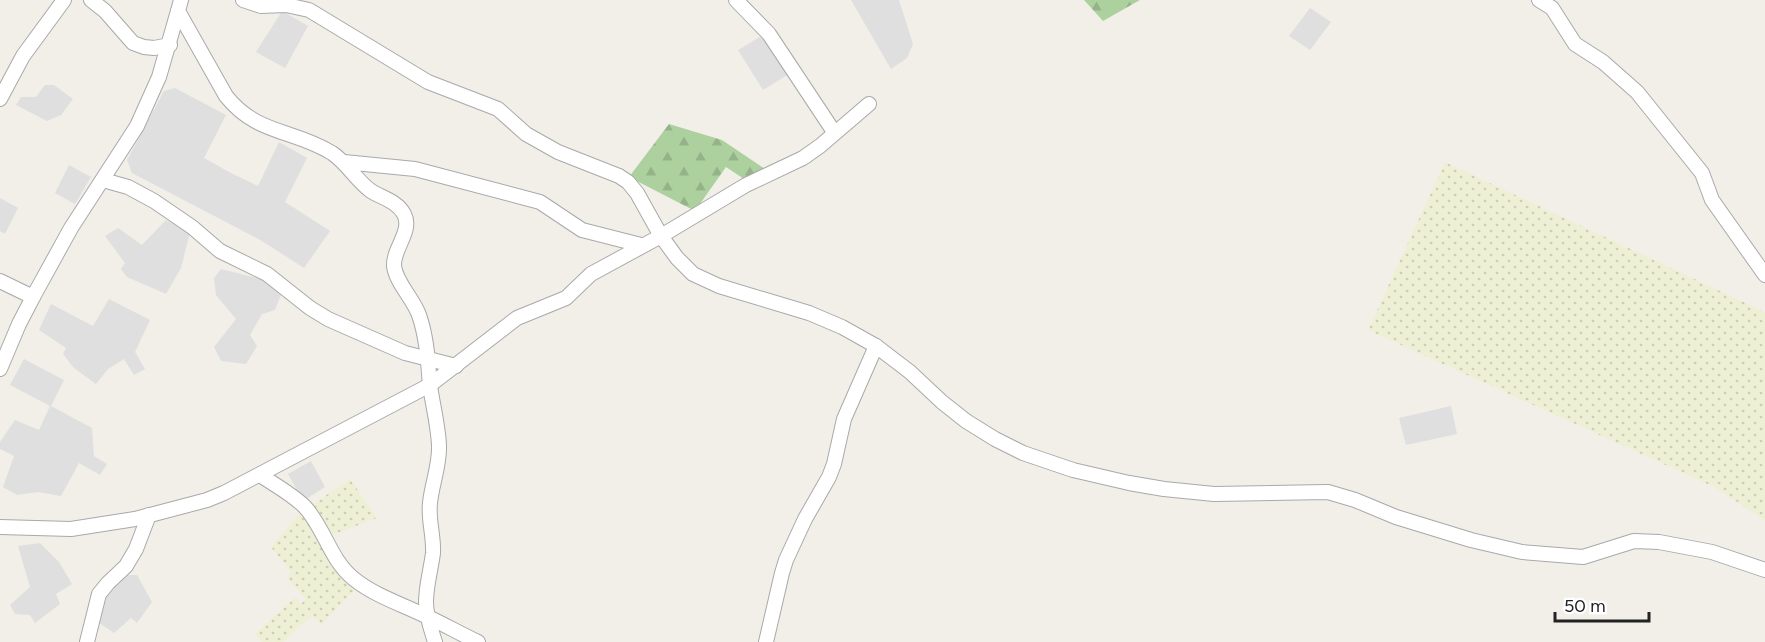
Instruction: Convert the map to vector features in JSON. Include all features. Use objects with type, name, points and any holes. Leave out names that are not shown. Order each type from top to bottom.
[{"type":"street","points":[[0,99],[23,57],[64,0]]},
{"type":"street","points":[[91,0],[105,11],[133,43],[144,47],[170,45]]},
{"type":"street","points":[[243,0],[261,6],[311,5],[428,82],[498,109],[526,134],[558,152],[619,176],[628,182],[637,193],[661,236],[677,258],[693,274],[719,286],[809,313],[842,327],[876,346],[975,427],[1023,453],[1129,483],[1214,494],[1328,492],[1355,500],[1396,517],[1471,540],[1522,552],[1583,557],[1634,541],[1659,542],[1712,552],[1765,570]]},
{"type":"street","points":[[736,0],[769,34],[834,132]]},
{"type":"street","points":[[1539,0],[1552,8],[1575,44],[1603,62],[1637,92],[1702,173],[1712,200],[1765,275]]},
{"type":"street","points":[[0,369],[19,324],[71,228],[137,126],[159,77],[180,6]]},
{"type":"street","points":[[180,6],[226,96],[235,107],[262,127],[314,144],[344,162],[361,183],[393,202],[404,213],[407,223],[395,257],[394,268],[415,304],[422,324],[429,359],[430,385],[439,446],[438,468],[429,505],[433,551],[427,590],[427,616],[435,642]]},
{"type":"street","points":[[0,527],[71,529],[148,515],[216,496],[260,476],[430,385],[517,318],[566,298],[591,274],[661,236],[746,185],[803,158],[869,104]]},
{"type":"street","points":[[344,162],[415,169],[540,202],[582,230],[641,245]]},
{"type":"street","points":[[103,180],[128,187],[154,201],[192,227],[220,251],[267,274],[328,320],[405,353],[456,366]]},
{"type":"street","points":[[0,281],[33,297]]},
{"type":"street","points":[[766,642],[786,560],[805,519],[829,477],[844,419],[876,346]]},
{"type":"street","points":[[260,476],[291,495],[306,508],[332,554],[342,568],[356,581],[478,642]]},
{"type":"street","points":[[87,642],[99,594],[126,566],[136,549],[148,515]]},
{"type":"shaded area","points":[[851,0],[899,0],[913,44],[907,58],[891,69]]},
{"type":"shaded area","points":[[1310,8],[1331,22],[1310,50],[1289,36]]},
{"type":"shaded area","points":[[282,11],[308,26],[285,68],[256,52]]},
{"type":"shaded area","points":[[765,34],[789,74],[763,90],[738,50]]},
{"type":"shaded area","points":[[45,85],[54,85],[73,99],[61,115],[47,121],[16,105],[21,97],[36,97]]},
{"type":"shaded area","points":[[175,88],[226,115],[204,158],[231,173],[258,186],[279,142],[307,158],[285,202],[330,231],[304,268],[262,241],[132,173],[127,160],[164,91]]},
{"type":"shaded area","points":[[69,165],[91,177],[75,204],[55,193]]},
{"type":"shaded area","points":[[0,198],[18,208],[5,234],[0,231]]},
{"type":"shaded area","points":[[166,220],[190,232],[181,268],[166,294],[127,277],[121,269],[125,263],[105,236],[118,228],[142,245]]},
{"type":"shaded area","points":[[221,269],[265,280],[281,295],[275,310],[262,314],[250,335],[257,346],[246,364],[221,361],[214,347],[236,319],[216,295],[214,278]]},
{"type":"shaded area","points":[[109,299],[150,320],[135,352],[145,369],[134,375],[124,359],[108,369],[96,384],[74,368],[63,354],[66,348],[39,330],[51,304],[93,326]]},
{"type":"shaded area","points":[[24,359],[64,380],[51,406],[92,428],[94,456],[107,464],[100,475],[79,463],[61,496],[38,492],[17,495],[3,487],[14,456],[0,449],[0,442],[15,420],[39,430],[50,406],[10,385]]},
{"type":"shaded area","points":[[1451,406],[1457,434],[1406,445],[1399,418]]},
{"type":"shaded area","points":[[311,461],[325,487],[303,501],[288,474]]},
{"type":"shaded area","points":[[40,543],[59,562],[72,584],[56,594],[60,604],[35,623],[30,615],[15,614],[10,605],[30,587],[18,546]]},
{"type":"shaded area","points":[[124,575],[137,575],[152,602],[137,623],[131,618],[114,633],[98,622],[100,603],[115,579]]},
{"type":"green space","points":[[1084,0],[1140,0],[1103,21]]},
{"type":"green space","points":[[669,124],[722,140],[768,171],[750,183],[726,167],[695,211],[629,177]]},
{"type":"green space","points":[[1445,162],[1765,312],[1765,520],[1714,487],[1368,330]]},
{"type":"green space","points":[[350,479],[377,518],[329,536],[309,507]]},
{"type":"green space","points":[[301,511],[358,587],[321,625],[312,616],[283,642],[262,642],[255,634],[295,597],[301,604],[306,599],[287,578],[291,572],[271,547]]}]
